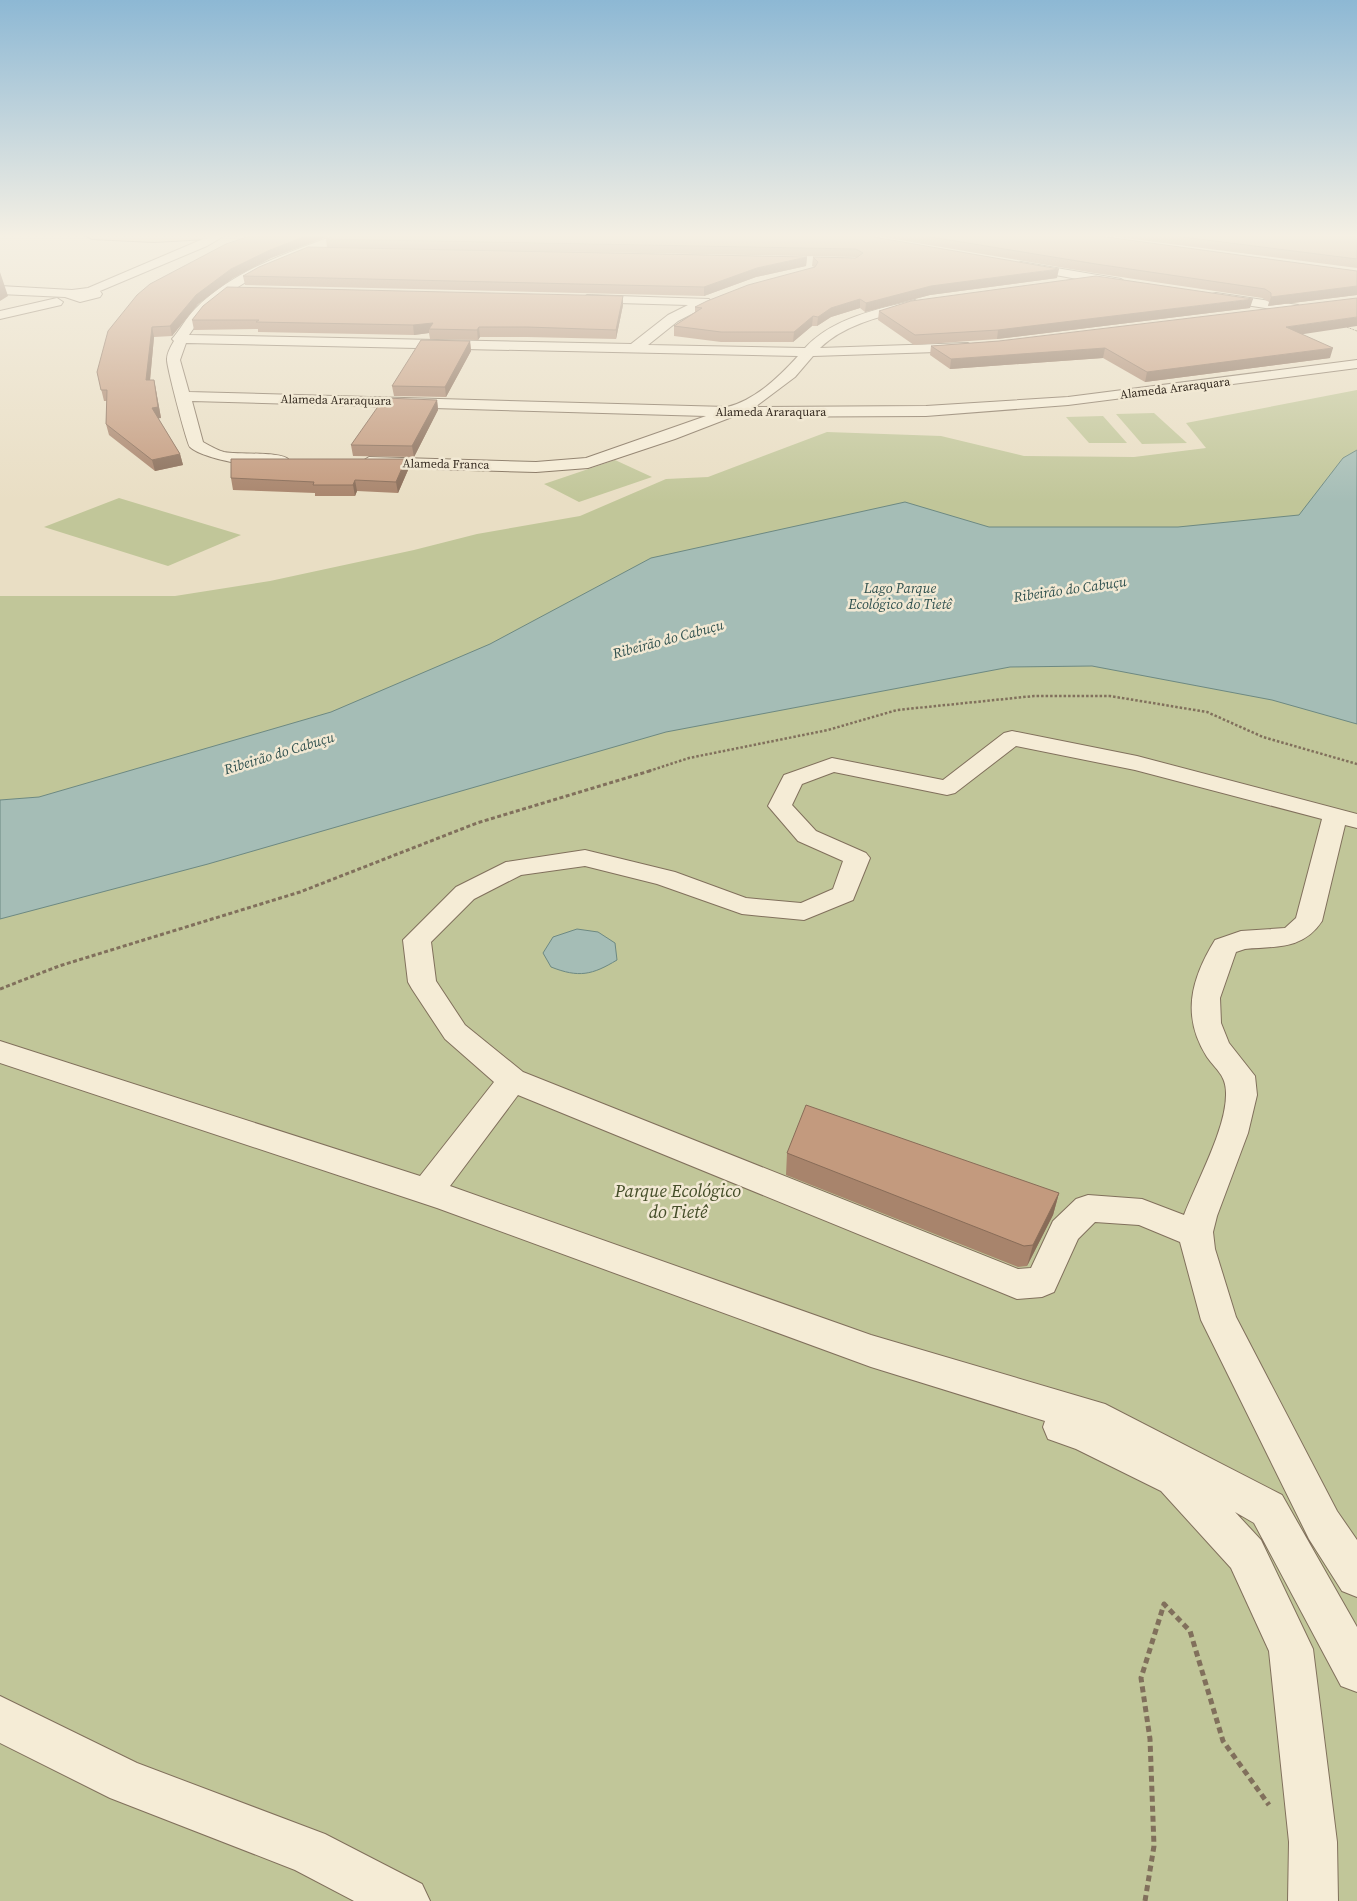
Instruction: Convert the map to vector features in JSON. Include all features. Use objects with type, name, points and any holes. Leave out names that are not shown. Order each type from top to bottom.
[{"type":"street","points":[[188,325],[179,339],[173,360],[196,444],[205,452],[234,459],[299,461]]},
{"type":"street","points":[[635,348],[664,325]]},
{"type":"street","name":"Alameda Franca","points":[[358,462],[572,466],[613,456],[753,403],[764,396],[823,339],[847,325]]},
{"type":"street","points":[[179,339],[811,352],[906,351],[980,346]]},
{"type":"street","name":"Alameda Araraquara","points":[[182,396],[726,412],[926,410],[1088,399],[1357,364]]},
{"type":"street","points":[[1196,1234],[1142,1212],[1088,1208],[1065,1232],[1042,1282],[1017,1284],[512,1080],[455,1032],[422,982],[417,940],[465,893],[516,868],[585,858],[666,878],[742,906],[804,912],[844,894],[857,858],[807,836],[780,806],[792,780],[832,765],[947,788],[1012,738],[1137,763],[1346,818],[1309,921],[1292,936],[1241,940],[1225,946],[1207,986],[1203,1014],[1217,1048],[1241,1080],[1240,1110],[1196,1234],[1208,1290],[1219,1320],[1324,1525],[1357,1576]]},
{"type":"street","points":[[0,1052],[427,1191],[871,1351],[1105,1422],[1268,1510],[1357,1670]]},
{"type":"street","points":[[427,1191],[512,1080]]},
{"type":"street","points":[[427,1191],[712,1306],[1086,1435],[1175,1478],[1246,1554],[1291,1649],[1314,1842],[1313,1901]]},
{"type":"street","points":[[0,1719],[126,1782],[308,1851],[405,1901]]},
{"type":"path","points":[[1342,325],[1357,331]]},
{"type":"path","points":[[0,989],[58,966],[300,892],[477,823],[689,758],[828,730],[897,710],[1034,696],[1110,696],[1207,712],[1263,737],[1357,764]]},
{"type":"path","points":[[1145,1901],[1154,1846],[1150,1739],[1141,1678],[1164,1604],[1190,1631],[1223,1741],[1269,1805],[1314,1842]]},
{"type":"green space","name":"Parque Ecológico do Tietê","points":[[1357,390],[1357,1901],[0,1901],[0,596],[175,596],[270,581],[414,550],[477,534],[580,516],[666,479],[708,477],[827,432],[941,436],[1024,456],[1134,457],[1206,448],[1186,423]]},
{"type":"green space","points":[[1154,413],[1187,443],[1142,444],[1116,414]]},
{"type":"green space","points":[[1103,416],[1127,443],[1089,443],[1066,417]]},
{"type":"green space","points":[[615,460],[652,477],[579,502],[544,484]]},
{"type":"green space","points":[[119,498],[241,535],[168,566],[44,527]]},
{"type":"water","name":"Lago Parque Ecológico do Tietê","points":[[1357,450],[1357,724],[1272,700],[1092,666],[1010,667],[666,732],[208,864],[0,919],[0,800],[39,797],[331,712],[490,644],[651,558],[905,502],[989,527],[1178,527],[1299,515],[1343,458]]},
{"type":"water","points":[[577,929],[598,932],[615,943],[617,960],[593,972],[578,974],[551,967],[543,953],[553,937]]},
{"type":"building","points":[[113,325],[171,325],[152,327],[146,380],[154,380],[158,407],[152,408],[180,454],[152,460],[106,424],[107,390],[101,390],[97,372],[108,331]]},
{"type":"building","points":[[432,325],[617,325],[616,330],[527,327],[479,327],[477,330],[429,329]]},
{"type":"building","points":[[803,325],[794,332],[721,332],[674,326]]},
{"type":"building","points":[[900,325],[1041,325],[998,330],[915,335]]},
{"type":"building","points":[[1135,325],[1302,325],[1286,327],[1333,348],[1147,372],[1105,348],[951,359],[931,346],[999,341]]},
{"type":"building","points":[[421,340],[470,341],[445,387],[392,386]]},
{"type":"building","points":[[384,398],[437,400],[412,446],[351,445]]},
{"type":"building","points":[[231,459],[406,459],[396,482],[355,480],[353,485],[313,485],[314,482],[231,478]]},
{"type":"building","points":[[806,1105],[1059,1193],[1033,1245],[1024,1246],[787,1153]]},
{"type":"water label","name":"Ribeirão do Cabuçu","points":[[1070,589]]},
{"type":"water label","name":"Ribeirão do Cabuçu","points":[[668,639]]},
{"type":"water label","name":"Ribeirão do Cabuçu","points":[[279,753]]}]
